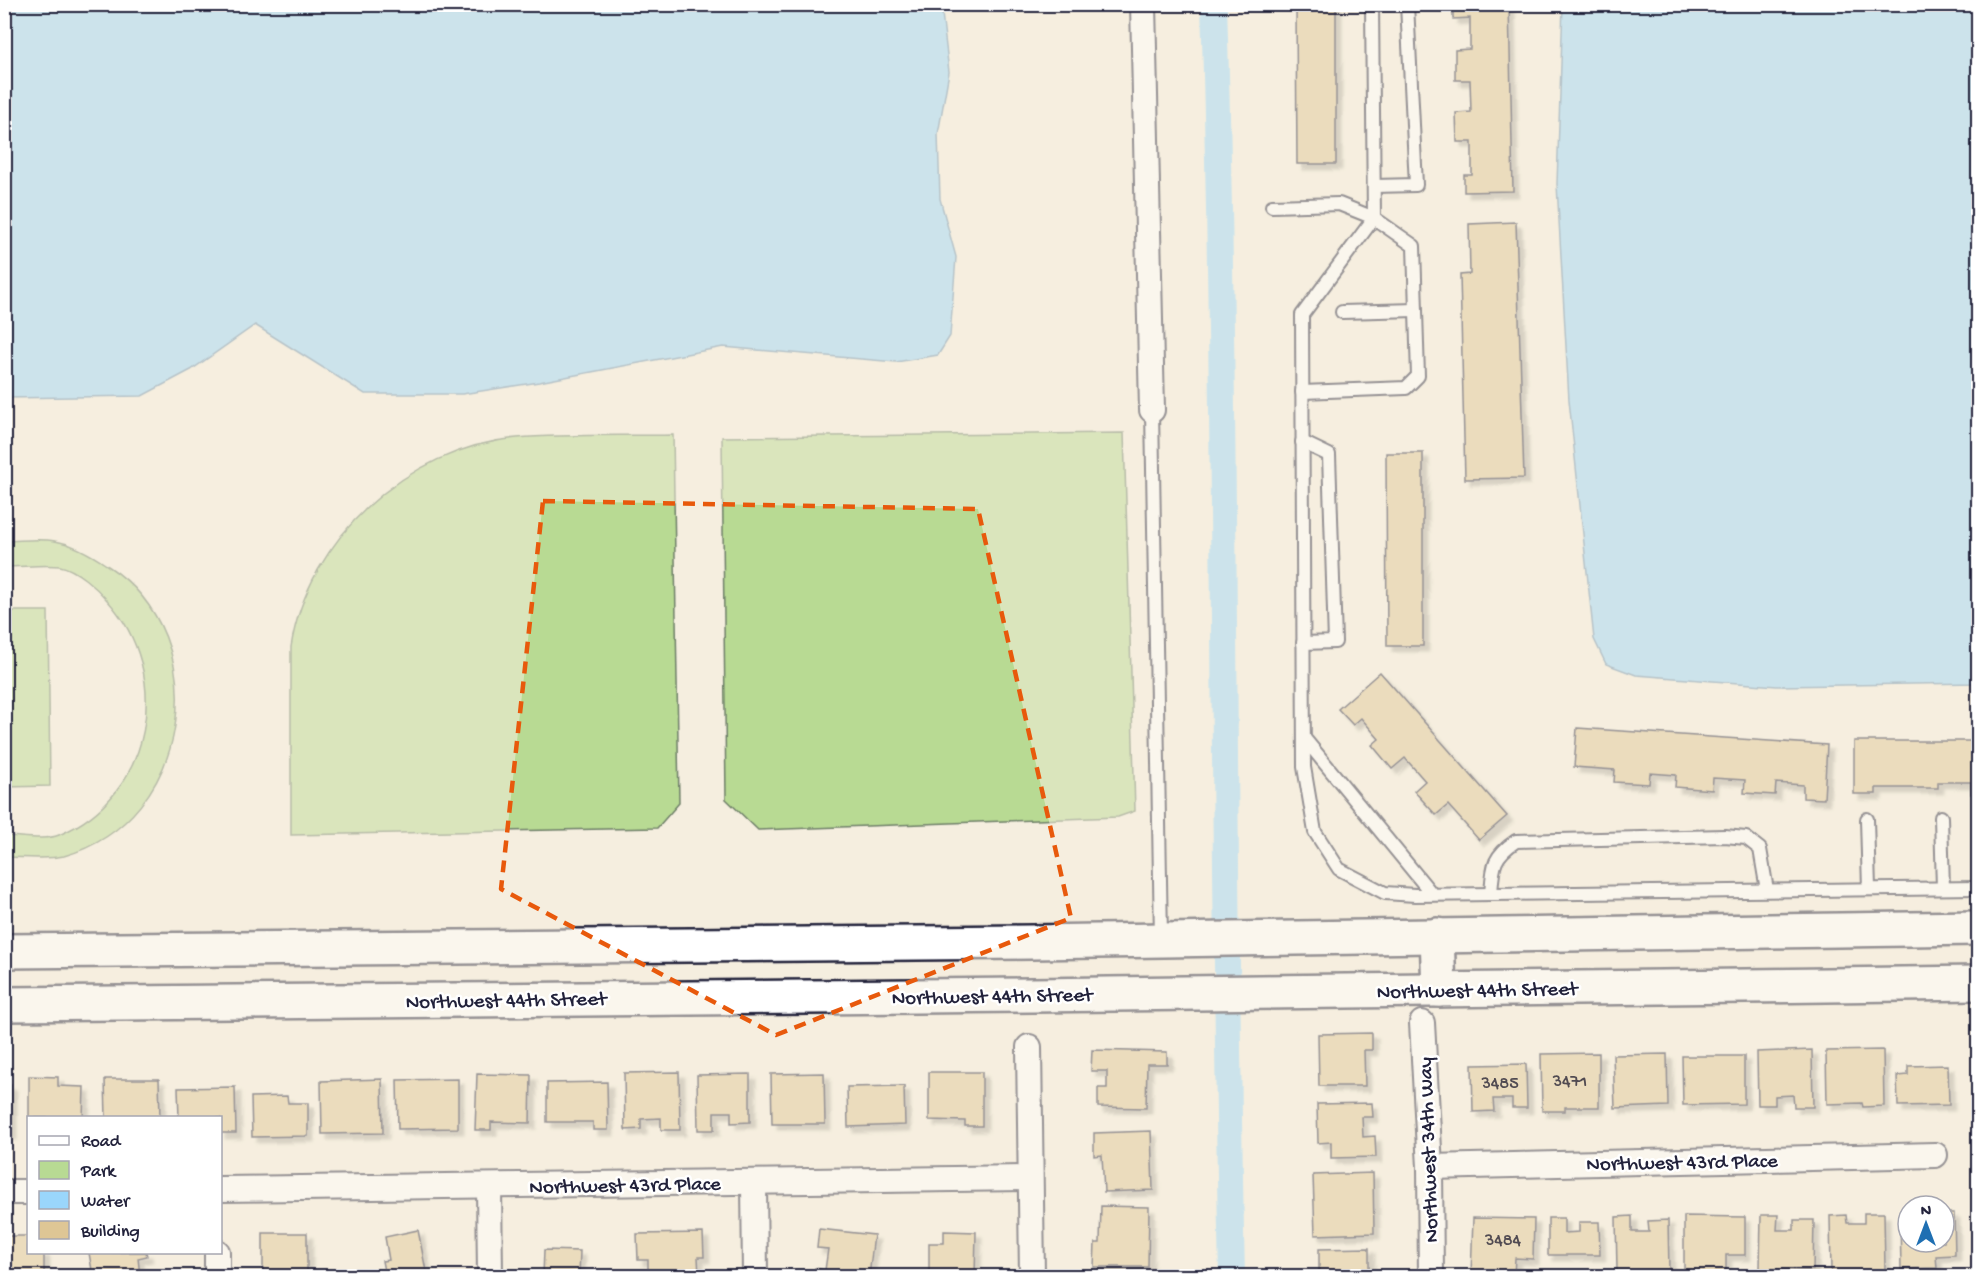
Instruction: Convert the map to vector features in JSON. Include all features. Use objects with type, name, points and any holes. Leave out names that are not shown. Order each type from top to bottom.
[{"type":"street","points":[[1143,4],[1152,410]]},
{"type":"street","points":[[4,951],[1978,928]]},
{"type":"street","points":[[1437,935],[1439,990]]},
{"type":"street","name":"Northwest 44th Street","points":[[4,1004],[1978,983]]},
{"type":"street","name":"Northwest 34th Way","points":[[1422,1023],[1430,1167],[1431,1276]]},
{"type":"street","points":[[1029,1047],[1032,1276]]},
{"type":"street","name":"Northwest 43rd Place","points":[[1430,1167],[1935,1155]]},
{"type":"street","name":"Northwest 43rd Place","points":[[222,1189],[1030,1178]]},
{"type":"street","points":[[753,1182],[755,1276]]},
{"type":"street","points":[[489,1185],[490,1276]]},
{"type":"street","points":[[4,1192],[27,1192]]},
{"type":"street","points":[[217,1254],[217,1276]]},
{"type":"lane","points":[[1372,4],[1374,218],[1302,315],[1304,766],[1315,832],[1339,869],[1385,893],[1491,894],[1978,888]]},
{"type":"lane","points":[[1374,186],[1416,185],[1407,4]]},
{"type":"lane","points":[[1272,206],[1339,204],[1374,218],[1413,246],[1418,376],[1406,388],[1302,392]]},
{"type":"lane","points":[[1341,312],[1416,310]]},
{"type":"lane","points":[[1152,410],[1161,939]]},
{"type":"lane","points":[[1302,442],[1329,455],[1335,642],[1303,644]]},
{"type":"lane","points":[[1304,738],[1432,894]]},
{"type":"lane","points":[[1941,817],[1943,888]]},
{"type":"lane","points":[[1867,819],[1869,889]]},
{"type":"lane","points":[[1491,894],[1493,865],[1502,850],[1516,841],[1725,836],[1746,838],[1760,849],[1767,890]]},
{"type":"highlighted area","points":[[543,501],[978,509],[1071,918],[776,1035],[501,889]]},
{"type":"green space","points":[[1124,433],[1135,811],[1118,817],[758,830],[726,799],[722,437]]},
{"type":"green space","points":[[673,435],[679,803],[657,828],[291,835],[291,647],[301,607],[318,570],[341,536],[369,506],[402,480],[438,460],[476,445],[536,437]]},
{"type":"green space","points":[[5,541],[62,542],[108,566],[143,598],[166,637],[176,680],[175,724],[163,767],[140,806],[107,836],[64,856],[5,857],[5,836],[40,838],[59,835],[91,816],[116,792],[133,763],[144,730],[146,697],[141,663],[128,630],[108,601],[92,585],[73,571],[60,566],[5,567]]},
{"type":"green space","points":[[5,611],[48,611],[50,786],[5,787]]},
{"type":"water","points":[[4,5],[941,5],[949,72],[938,134],[940,199],[956,257],[950,336],[938,355],[896,362],[723,347],[539,382],[462,394],[365,394],[255,325],[191,370],[142,396],[5,398]]},
{"type":"water","points":[[1563,5],[1978,5],[1978,683],[1777,686],[1636,675],[1606,664],[1594,639],[1569,400],[1557,184]]},
{"type":"building","points":[[1296,4],[1336,4],[1336,164],[1297,164]]},
{"type":"building","points":[[1453,4],[1509,4],[1513,191],[1464,192],[1464,175],[1472,175],[1472,142],[1457,142],[1456,113],[1471,112],[1470,80],[1455,80],[1455,50],[1470,49],[1470,18],[1453,19]]},
{"type":"building","points":[[1516,222],[1524,478],[1465,479],[1460,275],[1470,274],[1469,224]]},
{"type":"building","points":[[1386,453],[1423,453],[1423,646],[1387,646]]},
{"type":"building","points":[[1380,672],[1507,816],[1479,840],[1448,805],[1436,815],[1414,791],[1425,781],[1405,758],[1392,769],[1372,745],[1379,739],[1361,718],[1353,725],[1338,709]]},
{"type":"building","points":[[1577,728],[1827,745],[1824,799],[1803,798],[1803,785],[1776,783],[1775,795],[1744,793],[1745,780],[1713,778],[1712,790],[1675,787],[1676,775],[1650,773],[1649,784],[1614,782],[1615,770],[1574,767]]},
{"type":"building","points":[[1854,741],[1978,741],[1978,794],[1971,794],[1971,782],[1938,782],[1938,788],[1876,788],[1876,794],[1854,794]]},
{"type":"building","points":[[1372,1033],[1372,1050],[1364,1050],[1365,1086],[1319,1086],[1318,1034]]},
{"type":"building","points":[[1976,1045],[1978,1045],[1978,1106]]},
{"type":"building","points":[[1092,1050],[1167,1052],[1167,1064],[1147,1064],[1146,1108],[1098,1107],[1098,1088],[1107,1088],[1107,1071],[1091,1071]]},
{"type":"building","points":[[1812,1050],[1813,1107],[1794,1107],[1793,1095],[1775,1096],[1775,1105],[1758,1105],[1757,1052]]},
{"type":"building","points":[[1883,1050],[1884,1106],[1863,1107],[1862,1103],[1827,1104],[1826,1051]]},
{"type":"building","points":[[1599,1053],[1599,1107],[1565,1107],[1565,1111],[1542,1111],[1541,1054]]},
{"type":"building","points":[[1667,1054],[1668,1106],[1615,1108],[1613,1055]]},
{"type":"building","points":[[1682,1056],[1744,1056],[1744,1104],[1683,1105]]},
{"type":"building","points":[[1526,1064],[1527,1108],[1512,1108],[1512,1099],[1493,1099],[1494,1111],[1473,1112],[1472,1065]]},
{"type":"building","points":[[1948,1065],[1949,1105],[1898,1106],[1897,1076],[1908,1075],[1908,1066]]},
{"type":"building","points":[[679,1072],[680,1130],[661,1130],[661,1118],[641,1119],[641,1129],[625,1130],[624,1073]]},
{"type":"building","points":[[929,1072],[982,1072],[982,1126],[965,1126],[965,1121],[929,1120]]},
{"type":"building","points":[[824,1073],[825,1124],[772,1124],[771,1074]]},
{"type":"building","points":[[477,1074],[531,1075],[530,1123],[491,1122],[491,1130],[475,1130]]},
{"type":"building","points":[[750,1074],[750,1122],[731,1123],[731,1112],[714,1112],[714,1130],[698,1130],[697,1075]]},
{"type":"building","points":[[29,1076],[58,1077],[58,1086],[84,1087],[83,1116],[29,1116]]},
{"type":"building","points":[[105,1079],[159,1079],[160,1116],[106,1116]]},
{"type":"building","points":[[382,1079],[383,1133],[322,1134],[321,1081]]},
{"type":"building","points":[[458,1079],[458,1128],[398,1129],[397,1080]]},
{"type":"building","points":[[607,1082],[608,1130],[593,1130],[593,1122],[547,1122],[547,1083]]},
{"type":"building","points":[[4,1085],[11,1085],[11,1134],[4,1134]]},
{"type":"building","points":[[904,1086],[905,1125],[848,1127],[847,1087]]},
{"type":"building","points":[[235,1087],[236,1133],[222,1133],[222,1116],[179,1116],[178,1088]]},
{"type":"building","points":[[287,1096],[288,1103],[308,1103],[308,1136],[252,1137],[251,1097]]},
{"type":"building","points":[[1372,1103],[1373,1117],[1362,1117],[1363,1137],[1375,1136],[1376,1157],[1331,1158],[1331,1142],[1318,1143],[1317,1104]]},
{"type":"building","points":[[1151,1131],[1153,1190],[1104,1192],[1102,1155],[1094,1156],[1094,1133]]},
{"type":"building","points":[[1373,1173],[1374,1233],[1315,1235],[1313,1175]]},
{"type":"building","points":[[1101,1206],[1149,1207],[1148,1267],[1094,1267],[1095,1243],[1100,1243]]},
{"type":"building","points":[[1864,1213],[1884,1213],[1885,1270],[1831,1272],[1830,1216],[1846,1215],[1847,1223],[1864,1223]]},
{"type":"building","points":[[1761,1215],[1778,1215],[1777,1230],[1794,1230],[1794,1220],[1814,1220],[1813,1270],[1760,1269]]},
{"type":"building","points":[[1632,1216],[1632,1232],[1649,1232],[1648,1221],[1668,1220],[1669,1270],[1617,1271],[1616,1217]]},
{"type":"building","points":[[1684,1216],[1745,1217],[1745,1255],[1726,1255],[1726,1276],[1684,1276]]},
{"type":"building","points":[[1473,1218],[1534,1219],[1533,1259],[1515,1258],[1514,1276],[1471,1276]]},
{"type":"building","points":[[1548,1218],[1564,1218],[1564,1233],[1579,1232],[1579,1222],[1599,1222],[1600,1255],[1548,1255]]},
{"type":"building","points":[[819,1229],[874,1235],[869,1276],[814,1276],[815,1268],[825,1270],[828,1249],[817,1248]]},
{"type":"building","points":[[418,1230],[427,1276],[385,1276],[382,1261],[389,1260],[385,1237]]},
{"type":"building","points":[[944,1231],[976,1232],[975,1276],[929,1276],[929,1243],[944,1243]]},
{"type":"building","points":[[263,1233],[307,1233],[307,1276],[263,1276]]},
{"type":"building","points":[[703,1233],[704,1257],[698,1257],[699,1276],[648,1276],[648,1260],[638,1260],[637,1234]]},
{"type":"building","points":[[4,1236],[27,1236],[27,1254],[44,1254],[44,1276],[4,1276]]},
{"type":"building","points":[[1369,1248],[1369,1276],[1319,1276],[1319,1249]]},
{"type":"building","points":[[544,1250],[580,1251],[579,1276],[543,1276]]},
{"type":"building","points":[[89,1254],[146,1254],[147,1256],[138,1258],[140,1276],[93,1276]]},
{"type":"building","points":[[1901,1254],[1955,1254],[1936,1256],[1937,1268],[1901,1269]]},
{"type":"waterway","points":[[1214,4],[1221,322],[1232,1276]]}]
